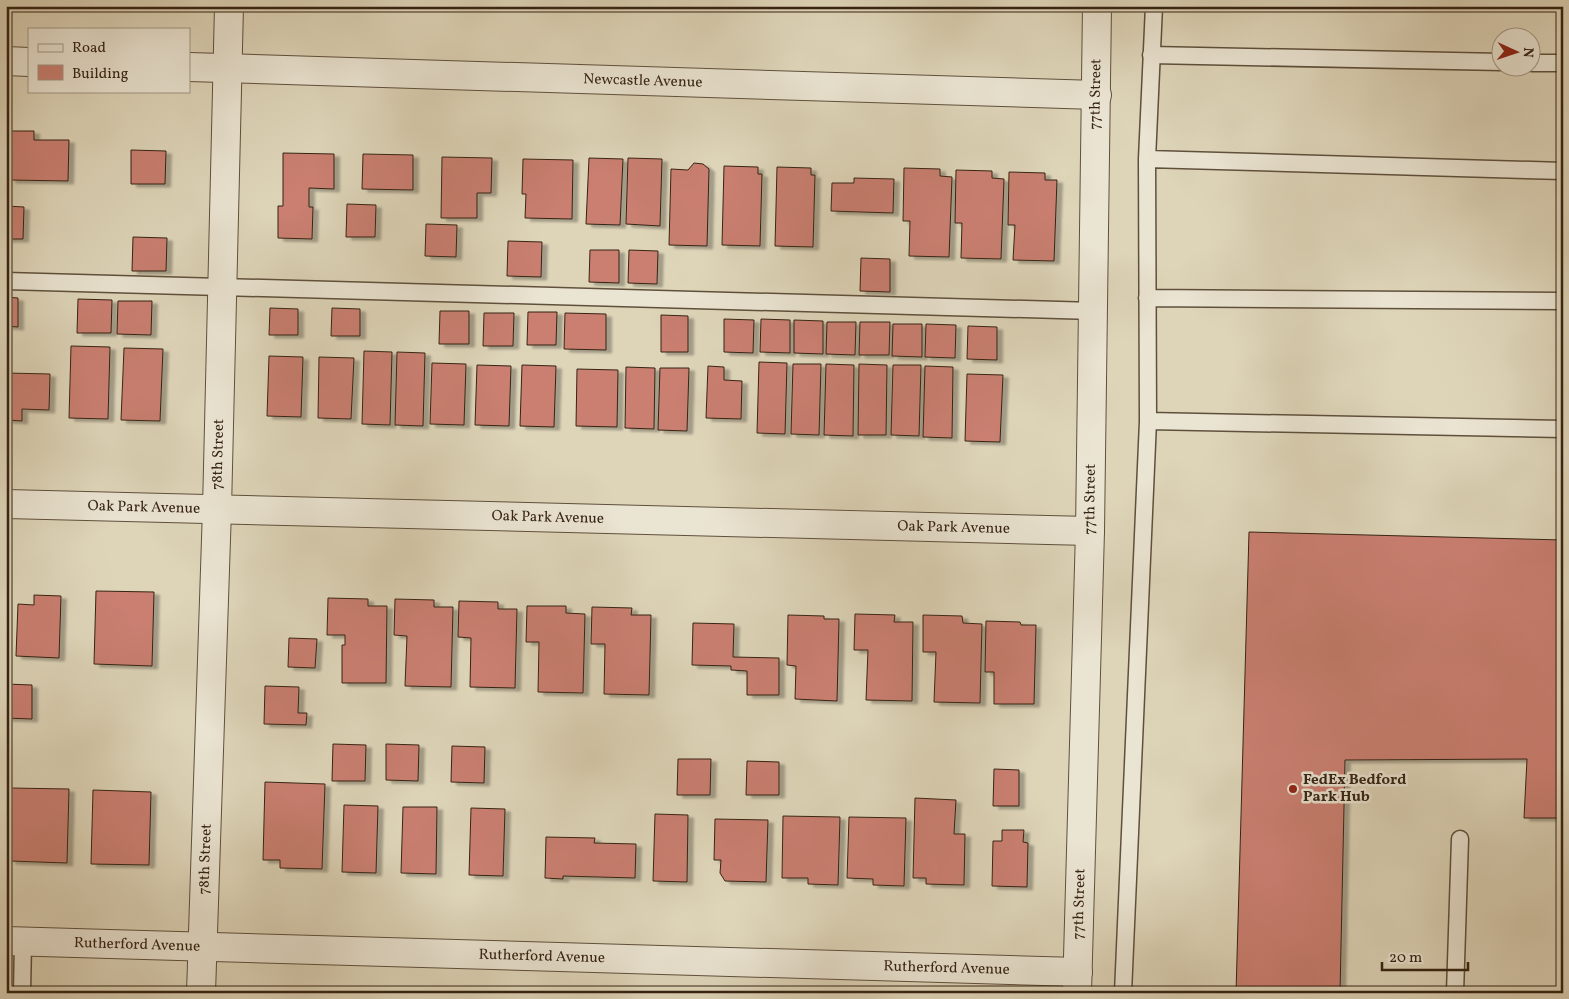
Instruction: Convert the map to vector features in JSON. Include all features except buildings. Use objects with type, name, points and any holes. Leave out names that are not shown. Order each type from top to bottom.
[{"type":"street","name":"78th Street","points":[[200,993],[216,509],[229,6]]},
{"type":"street","name":"77th Street","points":[[1077,982],[1090,531],[1098,6]]},
{"type":"street","points":[[6,61],[28,62]]},
{"type":"street","name":"Newcastle Avenue","points":[[190,66],[1097,95]]},
{"type":"street","name":"Oak Park Avenue","points":[[6,504],[1090,531]]},
{"type":"street","name":"Rutherford Avenue","points":[[15,941],[1077,982]]},
{"type":"lane","points":[[1124,993],[1148,421],[1147,159],[1154,6]]},
{"type":"lane","points":[[1151,55],[1492,62]]},
{"type":"lane","points":[[1542,63],[1563,63]]},
{"type":"lane","points":[[1147,159],[1563,172]]},
{"type":"lane","points":[[6,281],[1094,311]]},
{"type":"lane","points":[[1147,298],[1563,301]]},
{"type":"lane","points":[[1148,421],[1563,429]]},
{"type":"lane","points":[[1454,993],[1460,839]]},
{"type":"lane","points":[[15,941],[22,993]]},
{"type":"place","name":"FedEx Bedford Park Hub","points":[[1293,789]]}]
